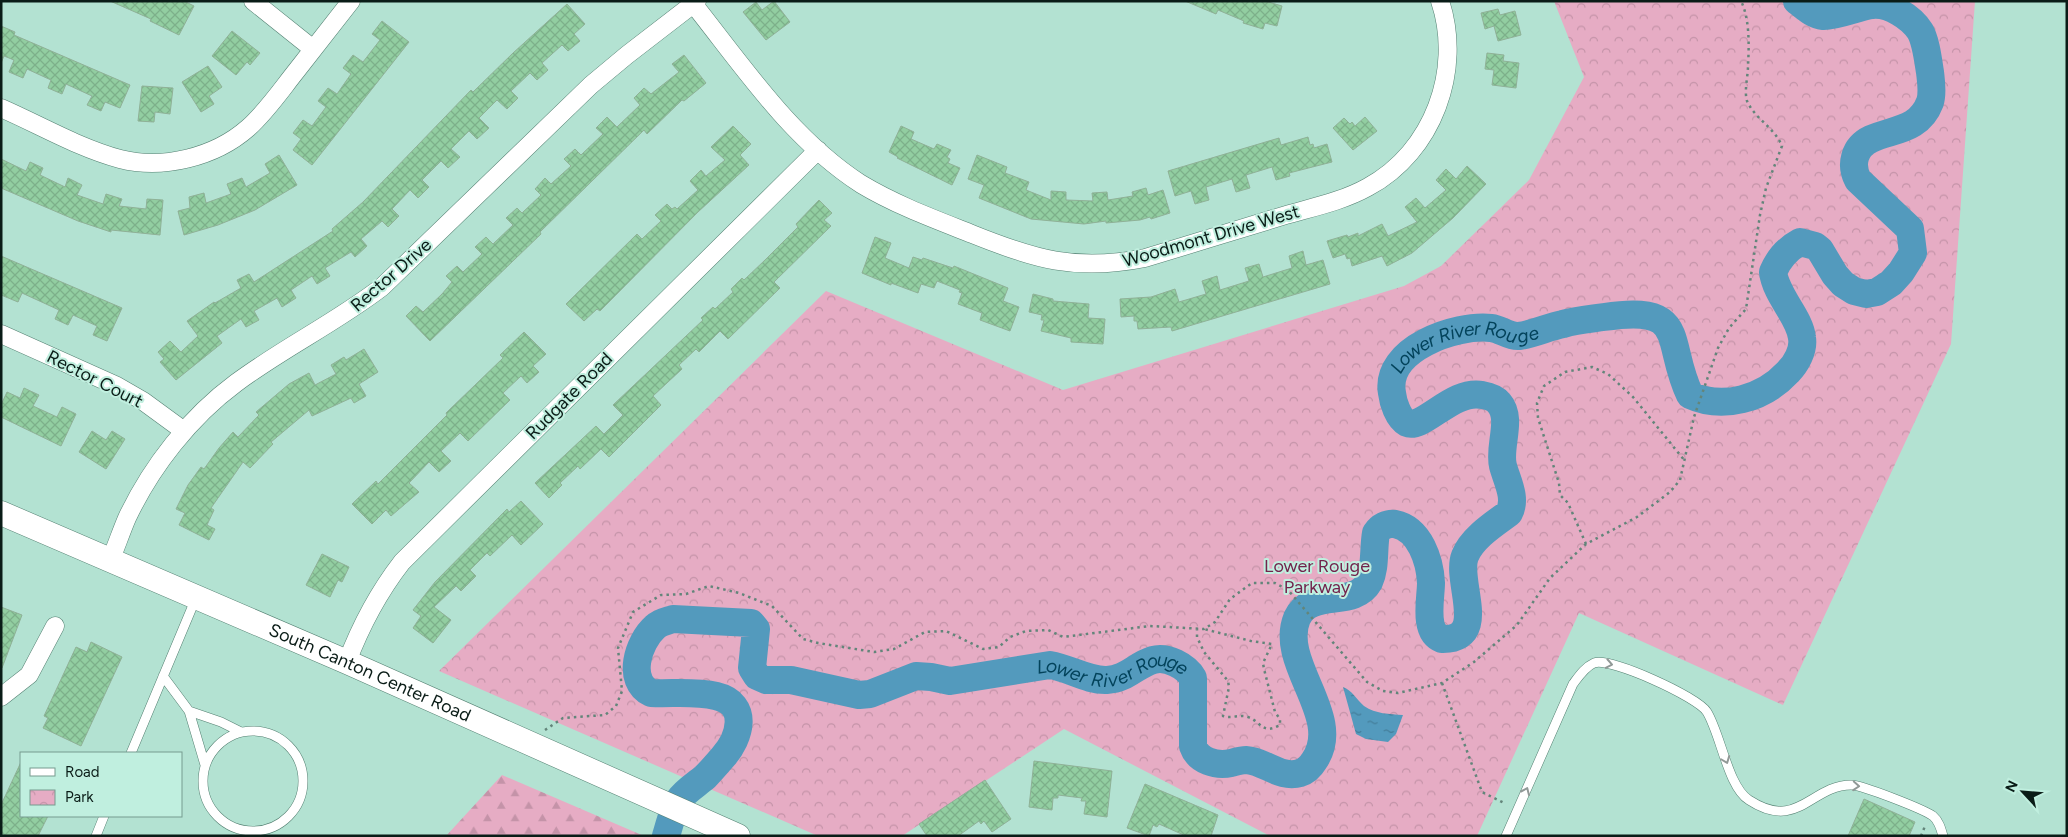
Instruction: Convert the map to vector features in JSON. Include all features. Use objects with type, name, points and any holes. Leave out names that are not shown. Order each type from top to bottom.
[{"type":"main road","name":"South Canton Center Road","points":[[1,513],[347,662],[738,836]]},
{"type":"street","points":[[253,1],[313,49]]},
{"type":"street","points":[[1,108],[97,152],[122,159],[148,162],[186,159],[213,150],[247,128],[262,114],[351,1]]},
{"type":"street","name":"Woodmont Drive West","points":[[694,2],[776,108],[818,150],[842,170],[880,195],[907,208],[1018,253],[1043,259],[1087,264],[1116,263],[1145,258],[1350,196],[1383,178],[1399,164],[1420,140],[1434,114],[1442,91],[1446,76],[1448,44],[1440,1]]},
{"type":"street","name":"Rector Drive","points":[[110,561],[128,517],[152,475],[184,431],[234,384],[354,308],[382,287],[591,85],[694,2]]},
{"type":"street","name":"Rudgate Road","points":[[347,662],[369,610],[383,586],[402,562],[818,150]]},
{"type":"street","name":"Rector Court","points":[[1,334],[117,386],[143,401],[184,431]]},
{"type":"street","points":[[1,697],[28,676],[55,626]]},
{"type":"lane","points":[[131,752],[196,598]]},
{"type":"lane","points":[[1506,836],[1573,684],[1584,670],[1596,662],[1610,663],[1678,691],[1706,710],[1730,772],[1743,796],[1760,808],[1779,812],[1796,809],[1834,788],[1850,785],[1866,787],[1933,816],[1941,828],[1942,836]]},
{"type":"lane","points":[[163,676],[189,711],[205,765]]},
{"type":"lane","points":[[189,711],[221,722],[241,732]]},
{"type":"lane","points":[[258,731],[273,735],[287,744],[297,756],[302,772],[303,788],[298,804],[288,817],[275,827],[259,831],[242,830],[226,824],[214,813],[205,798],[202,781],[205,765],[213,750],[226,738],[241,732],[258,731]]},
{"type":"lane","points":[[96,836],[104,817]]},
{"type":"path","points":[[1204,629],[1214,622],[1230,599],[1252,583],[1275,583],[1288,590],[1367,682],[1384,691],[1398,693],[1442,683],[1474,662],[1517,624],[1550,578],[1586,544],[1637,517],[1670,492],[1680,480],[1694,417],[1718,348],[1729,328],[1746,309],[1766,188],[1782,146],[1777,135],[1754,111],[1747,99],[1746,22],[1742,1]]},
{"type":"path","points":[[1586,544],[1568,504],[1560,495],[1559,483],[1538,418],[1537,403],[1544,386],[1565,372],[1592,367],[1608,374],[1633,397],[1685,461]]},
{"type":"path","points":[[537,746],[546,728],[563,718],[605,714],[616,706],[622,691],[618,648],[633,612],[661,595],[686,594],[709,586],[772,606],[803,638],[818,643],[874,652],[894,649],[925,632],[946,631],[983,649],[999,647],[1010,637],[1026,631],[1048,630],[1063,636],[1150,626],[1197,628],[1204,629],[1251,641],[1272,644],[1263,663],[1275,712],[1280,719],[1280,725],[1273,729],[1263,728],[1248,717],[1240,715],[1229,718],[1224,716],[1228,681],[1204,652],[1197,636],[1197,628]]},
{"type":"path","points":[[1442,683],[1482,792],[1518,809]]},
{"type":"green space","name":"Lower Rouge Parkway","points":[[1554,1],[1975,1],[1951,344],[1783,705],[1579,613],[1477,836],[1270,836],[1064,729],[902,836],[818,836],[439,671],[826,291],[1063,390],[1404,286],[1441,266],[1529,180],[1584,77]]},
{"type":"green space","points":[[502,775],[644,836],[446,836]]},
{"type":"water","points":[[1343,687],[1349,690],[1364,706],[1373,711],[1403,715],[1396,734],[1388,742],[1366,739],[1356,734]]},
{"type":"building","points":[[110,1],[184,1],[194,6],[179,35],[150,21],[151,19]]},
{"type":"building","points":[[774,1],[790,22],[766,40],[743,12],[756,2],[762,10]]},
{"type":"building","points":[[1185,1],[1265,1],[1282,6],[1277,26],[1265,23],[1263,29],[1243,23],[1244,21],[1218,10],[1216,14]]},
{"type":"building","points":[[567,4],[585,24],[574,34],[580,41],[568,51],[562,45],[542,63],[548,70],[537,80],[530,73],[511,91],[518,98],[507,109],[497,100],[479,118],[489,128],[477,139],[469,131],[451,149],[460,157],[448,168],[441,161],[422,180],[429,187],[418,198],[410,190],[392,209],[399,216],[388,227],[382,221],[361,239],[367,246],[355,257],[351,252],[325,268],[330,276],[317,284],[312,276],[291,290],[296,298],[282,307],[277,298],[254,311],[259,320],[246,327],[241,319],[217,336],[222,343],[176,380],[160,362],[164,359],[158,352],[170,341],[181,352],[198,336],[187,321],[214,302],[241,288],[237,280],[249,274],[254,282],[333,231],[332,229],[363,202],[471,90],[473,92]]},
{"type":"building","points":[[1498,9],[1500,15],[1515,11],[1521,35],[1498,41],[1494,26],[1485,29],[1481,13]]},
{"type":"building","points":[[382,21],[409,42],[312,165],[293,150],[301,139],[293,133],[303,120],[312,126],[326,107],[318,101],[328,88],[337,94],[351,74],[343,68],[353,55],[363,62],[380,40],[372,34]]},
{"type":"building","points":[[1,26],[15,32],[14,35],[130,85],[120,108],[105,102],[101,111],[87,105],[92,96],[66,84],[62,94],[48,88],[51,80],[27,69],[23,78],[9,72],[14,60],[4,56],[1,63]]},
{"type":"building","points":[[232,31],[260,53],[250,65],[247,62],[236,75],[212,56]]},
{"type":"building","points":[[1487,53],[1504,55],[1503,61],[1519,63],[1516,88],[1492,85],[1494,70],[1485,69]]},
{"type":"building","points":[[684,55],[706,83],[684,101],[682,100],[647,134],[644,130],[540,232],[541,234],[430,341],[406,316],[416,306],[423,312],[442,294],[452,282],[446,276],[457,266],[463,272],[482,254],[475,247],[486,237],[493,244],[513,225],[506,218],[517,208],[522,213],[541,195],[535,189],[545,178],[551,184],[571,166],[564,159],[575,149],[581,155],[603,134],[596,128],[607,117],[617,127],[640,105],[634,98],[644,88],[651,94],[679,72],[672,64]]},
{"type":"building","points":[[208,66],[222,87],[209,96],[214,104],[201,112],[182,82]]},
{"type":"building","points":[[142,86],[173,88],[170,114],[155,112],[154,122],[138,121]]},
{"type":"building","points":[[1365,117],[1377,131],[1353,150],[1333,128],[1344,118],[1355,126]]},
{"type":"building","points":[[733,126],[751,144],[740,155],[749,165],[698,212],[600,311],[597,309],[584,321],[566,304],[637,234],[642,239],[661,221],[655,215],[667,204],[672,209],[675,207],[677,209],[698,190],[690,181],[701,170],[706,176],[725,160],[711,147]]},
{"type":"building","points":[[901,126],[914,132],[911,139],[934,149],[937,144],[951,150],[947,157],[950,159],[948,163],[960,168],[952,185],[897,158],[889,152]]},
{"type":"building","points":[[1308,137],[1310,145],[1313,144],[1314,148],[1327,144],[1332,162],[1289,173],[1290,176],[1276,180],[1272,167],[1246,175],[1250,188],[1236,192],[1232,179],[1206,187],[1209,200],[1195,204],[1191,191],[1175,196],[1168,171],[1279,138],[1281,145]]},
{"type":"building","points":[[279,155],[297,185],[255,210],[218,225],[184,235],[178,211],[190,208],[189,197],[204,193],[206,203],[231,194],[227,184],[242,178],[246,187],[270,173],[265,164]]},
{"type":"building","points":[[977,155],[1007,167],[1005,173],[1029,182],[1026,190],[1051,200],[1051,191],[1066,192],[1066,200],[1093,201],[1092,193],[1107,192],[1108,200],[1133,196],[1132,192],[1146,188],[1148,195],[1163,190],[1170,213],[1151,219],[1150,217],[1140,220],[1084,224],[1031,219],[979,198],[984,185],[968,179]]},
{"type":"building","points":[[1,159],[26,171],[30,162],[43,168],[40,175],[65,187],[68,178],[82,185],[77,195],[103,204],[106,194],[122,199],[119,206],[146,209],[147,199],[163,200],[160,235],[111,230],[111,232],[78,221],[1,188]]},
{"type":"building","points":[[1467,166],[1486,184],[1453,218],[1412,253],[1387,266],[1382,256],[1352,266],[1350,258],[1347,259],[1345,254],[1333,258],[1327,241],[1358,233],[1358,236],[1382,224],[1388,236],[1417,222],[1405,207],[1416,198],[1425,208],[1446,190],[1436,180],[1446,169],[1456,179]]},
{"type":"building","points":[[819,200],[832,213],[824,220],[831,226],[774,282],[780,288],[728,339],[720,331],[699,352],[696,349],[679,365],[682,369],[653,396],[661,405],[609,457],[601,449],[580,469],[578,466],[560,483],[562,485],[549,498],[535,483],[596,426],[604,434],[623,415],[613,405],[703,320],[701,318],[713,307],[715,309],[733,292],[731,289],[742,278],[744,280],[798,227],[796,224]]},
{"type":"building","points":[[875,237],[891,243],[885,258],[909,268],[913,257],[922,260],[923,258],[953,268],[954,266],[1008,288],[1003,301],[1019,307],[1010,331],[980,320],[982,313],[958,304],[962,293],[959,292],[960,290],[937,281],[934,288],[921,284],[918,293],[891,283],[891,285],[862,273]]},
{"type":"building","points":[[1303,251],[1306,265],[1323,260],[1330,284],[1172,331],[1171,327],[1138,329],[1134,316],[1121,317],[1120,299],[1151,297],[1175,289],[1179,302],[1206,294],[1202,281],[1217,276],[1220,290],[1249,281],[1245,268],[1259,264],[1263,277],[1292,268],[1289,256]]},
{"type":"building","points":[[1,256],[122,308],[107,341],[93,335],[97,326],[73,315],[68,325],[55,319],[59,310],[22,293],[18,302],[1,295]]},
{"type":"building","points":[[1033,294],[1053,299],[1053,301],[1089,304],[1088,318],[1105,319],[1103,344],[1071,342],[1071,338],[1041,331],[1044,320],[1041,320],[1042,315],[1029,312]]},
{"type":"building","points":[[524,332],[546,354],[533,366],[539,372],[527,383],[521,376],[503,393],[510,400],[468,441],[460,433],[441,451],[451,461],[439,472],[429,462],[409,483],[419,492],[391,516],[386,510],[372,524],[352,504],[376,481],[378,484],[447,415],[446,413],[503,358],[500,355]]},
{"type":"building","points":[[364,349],[378,372],[359,384],[366,396],[354,403],[351,398],[312,416],[309,410],[271,442],[273,444],[250,468],[243,462],[211,508],[214,510],[207,525],[215,529],[209,540],[179,525],[185,513],[176,509],[188,485],[201,467],[204,469],[233,432],[238,437],[259,415],[256,412],[289,384],[309,373],[315,385],[336,374],[331,365],[344,357],[346,360]]},
{"type":"building","points":[[24,388],[39,395],[33,406],[57,417],[62,407],[76,414],[61,446],[1,417],[1,405],[7,392],[20,398]]},
{"type":"building","points":[[92,431],[106,440],[112,431],[125,439],[106,469],[79,452]]},
{"type":"building","points":[[521,501],[543,524],[521,545],[512,535],[490,556],[487,553],[470,570],[476,576],[461,591],[456,586],[434,607],[451,620],[433,643],[413,628],[421,616],[413,610],[435,582],[507,509],[509,512]]},
{"type":"building","points":[[322,554],[349,567],[342,582],[338,580],[330,597],[306,585]]},
{"type":"building","points":[[1,607],[22,615],[2,668],[1,667]]},
{"type":"building","points":[[91,642],[122,657],[81,746],[43,728],[48,718],[44,716],[76,647],[87,652]]},
{"type":"building","points":[[1034,761],[1112,771],[1107,817],[1084,814],[1086,801],[1081,801],[1082,798],[1058,795],[1058,798],[1053,798],[1052,810],[1029,807]]},
{"type":"building","points":[[20,764],[20,817],[48,817],[38,836],[1,836],[1,805]]},
{"type":"building","points":[[985,780],[1011,819],[992,832],[984,821],[981,824],[979,821],[958,836],[927,836],[919,824]]},
{"type":"building","points":[[1145,784],[1218,815],[1211,836],[1186,836],[1159,824],[1157,827],[1153,825],[1149,836],[1127,828]]},
{"type":"building","points":[[1864,799],[1915,822],[1909,836],[1848,836]]},
{"type":"waterway","name":"Lower River Rouge","points":[[666,836],[679,800],[705,777],[729,749],[734,741],[739,722],[734,706],[727,700],[708,694],[651,693],[643,687],[637,671],[640,651],[649,634],[657,625],[673,619],[751,623],[756,629],[752,668],[757,676],[766,680],[791,680],[859,695],[870,694],[916,676],[950,681],[1050,665],[1100,680],[1107,680],[1126,675],[1153,660],[1164,659],[1181,666],[1193,678],[1193,746],[1203,759],[1219,764],[1244,760],[1253,761],[1286,774],[1300,773],[1306,770],[1314,761],[1321,744],[1322,727],[1296,654],[1294,636],[1297,618],[1303,609],[1312,604],[1353,595],[1362,590],[1369,582],[1374,564],[1376,533],[1384,526],[1395,524],[1411,532],[1426,556],[1431,583],[1429,614],[1432,629],[1442,639],[1456,637],[1464,630],[1468,620],[1463,567],[1465,556],[1478,537],[1509,513],[1511,507],[1512,495],[1502,458],[1505,417],[1499,403],[1489,397],[1471,395],[1450,403],[1421,421],[1414,424],[1407,423],[1399,414],[1392,393],[1393,377],[1399,364],[1411,352],[1425,342],[1460,330],[1491,328],[1519,336],[1583,320],[1631,314],[1650,316],[1662,322],[1670,331],[1682,376],[1690,395],[1716,402],[1742,399],[1755,395],[1778,381],[1794,365],[1802,347],[1802,338],[1797,322],[1775,281],[1773,272],[1787,251],[1800,242],[1815,246],[1820,250],[1835,275],[1843,284],[1854,291],[1866,294],[1877,292],[1891,283],[1901,272],[1913,253],[1910,229],[1858,180],[1854,163],[1857,152],[1865,142],[1905,128],[1919,119],[1925,112],[1930,102],[1932,87],[1928,56],[1922,35],[1916,26],[1905,16],[1885,6],[1872,5],[1823,16],[1812,12],[1797,1]]}]
